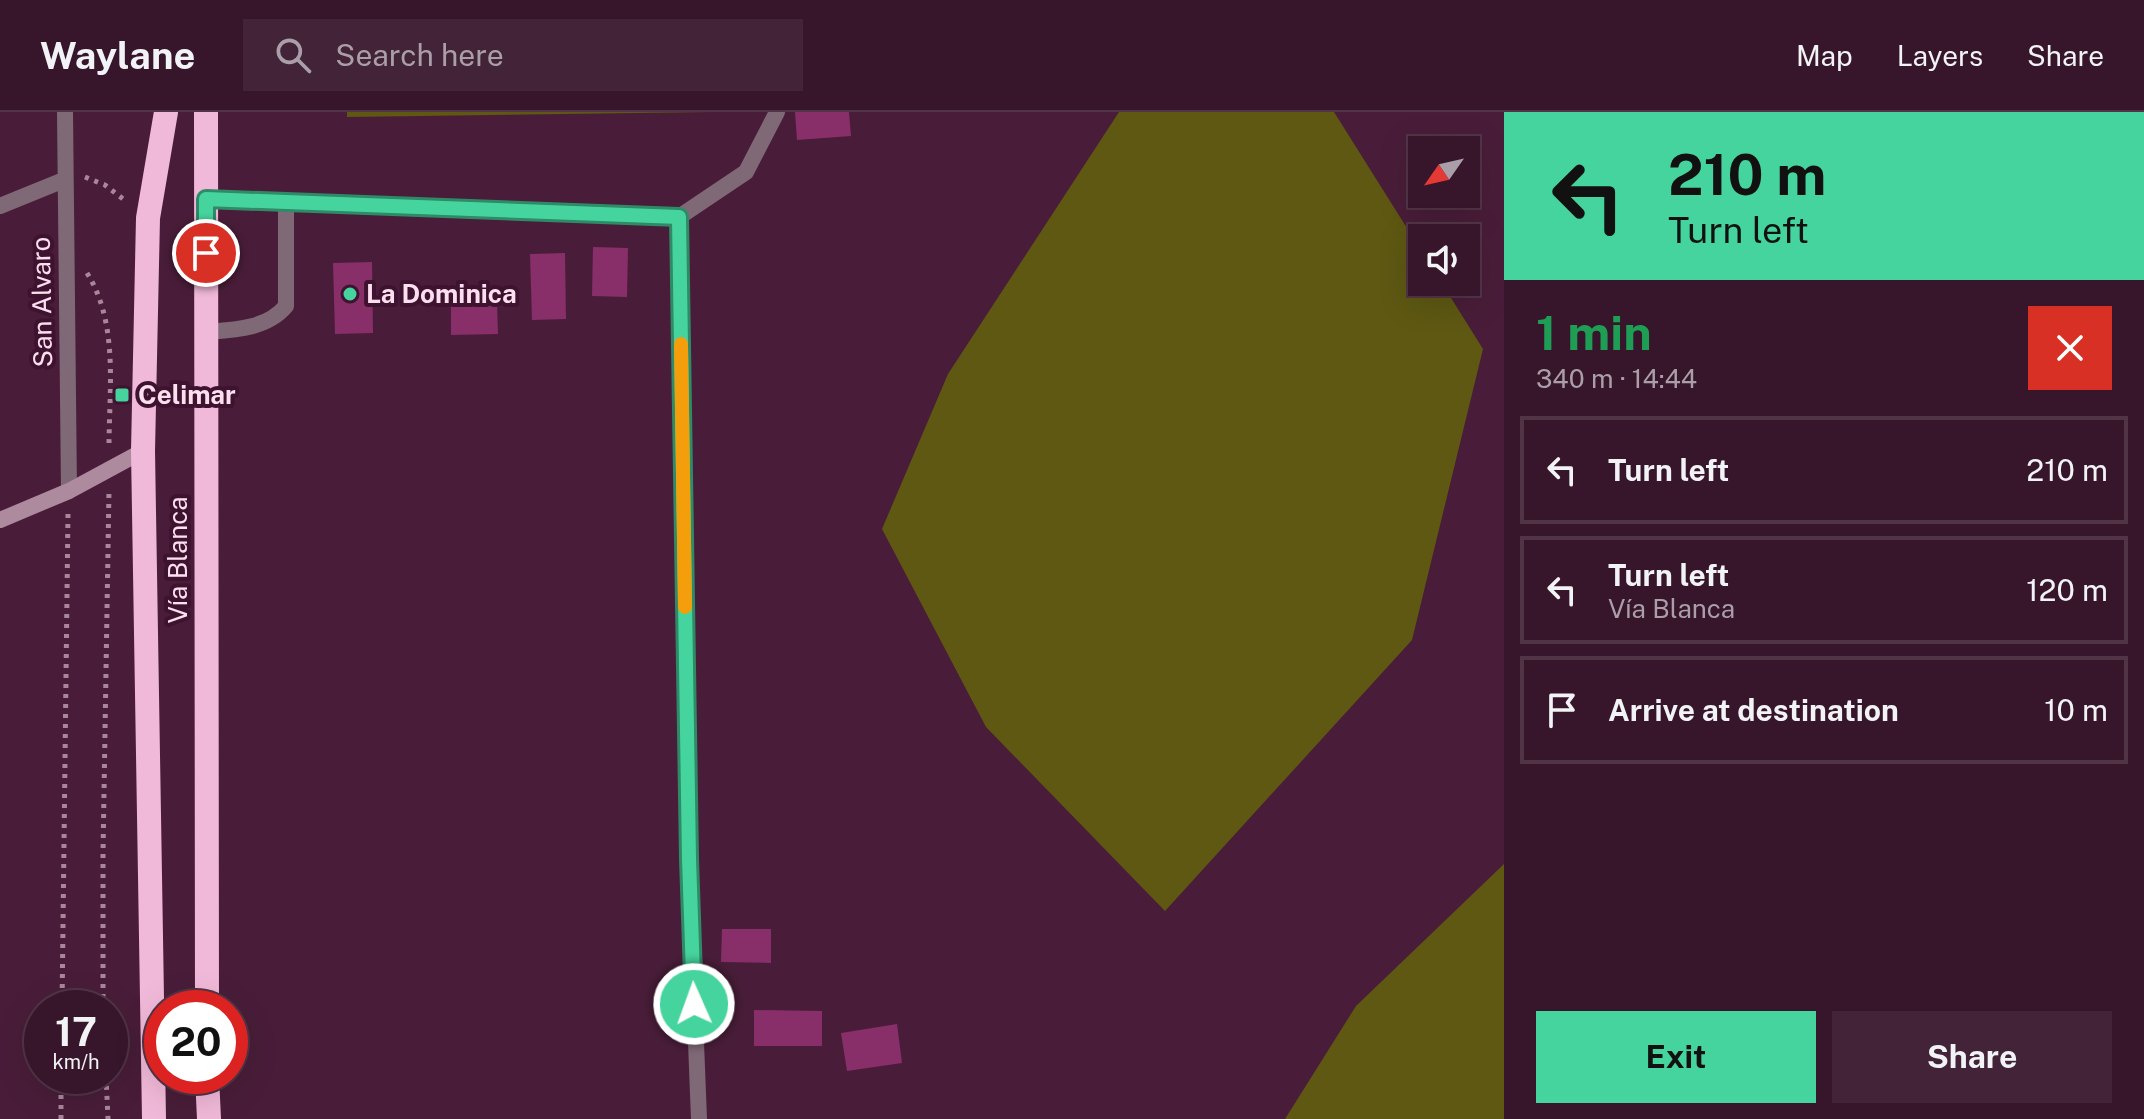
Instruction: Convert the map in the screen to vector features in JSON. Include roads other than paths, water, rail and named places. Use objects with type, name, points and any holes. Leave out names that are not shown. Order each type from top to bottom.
[{"type":"highway","points":[[154,1119],[143,451],[148,218],[166,112]]},
{"type":"highway","name":"Vía Blanca","points":[[206,112],[207,990]]},
{"type":"highway","points":[[208,1094],[209,1119]]},
{"type":"street","name":"San Alvaro","points":[[65,112],[69,491]]},
{"type":"street","points":[[206,199],[679,217],[746,172],[777,112]]},
{"type":"street","points":[[0,206],[64,180]]},
{"type":"street","points":[[206,332],[238,330],[264,322],[276,317],[286,306],[286,204]]},
{"type":"street","points":[[679,217],[690,890],[699,1119]]},
{"type":"street","points":[[0,520],[69,491],[143,451]]},
{"type":"place","name":"La Dominica","points":[[350,294]]},
{"type":"place","name":"Celimar","points":[[122,395]]}]
